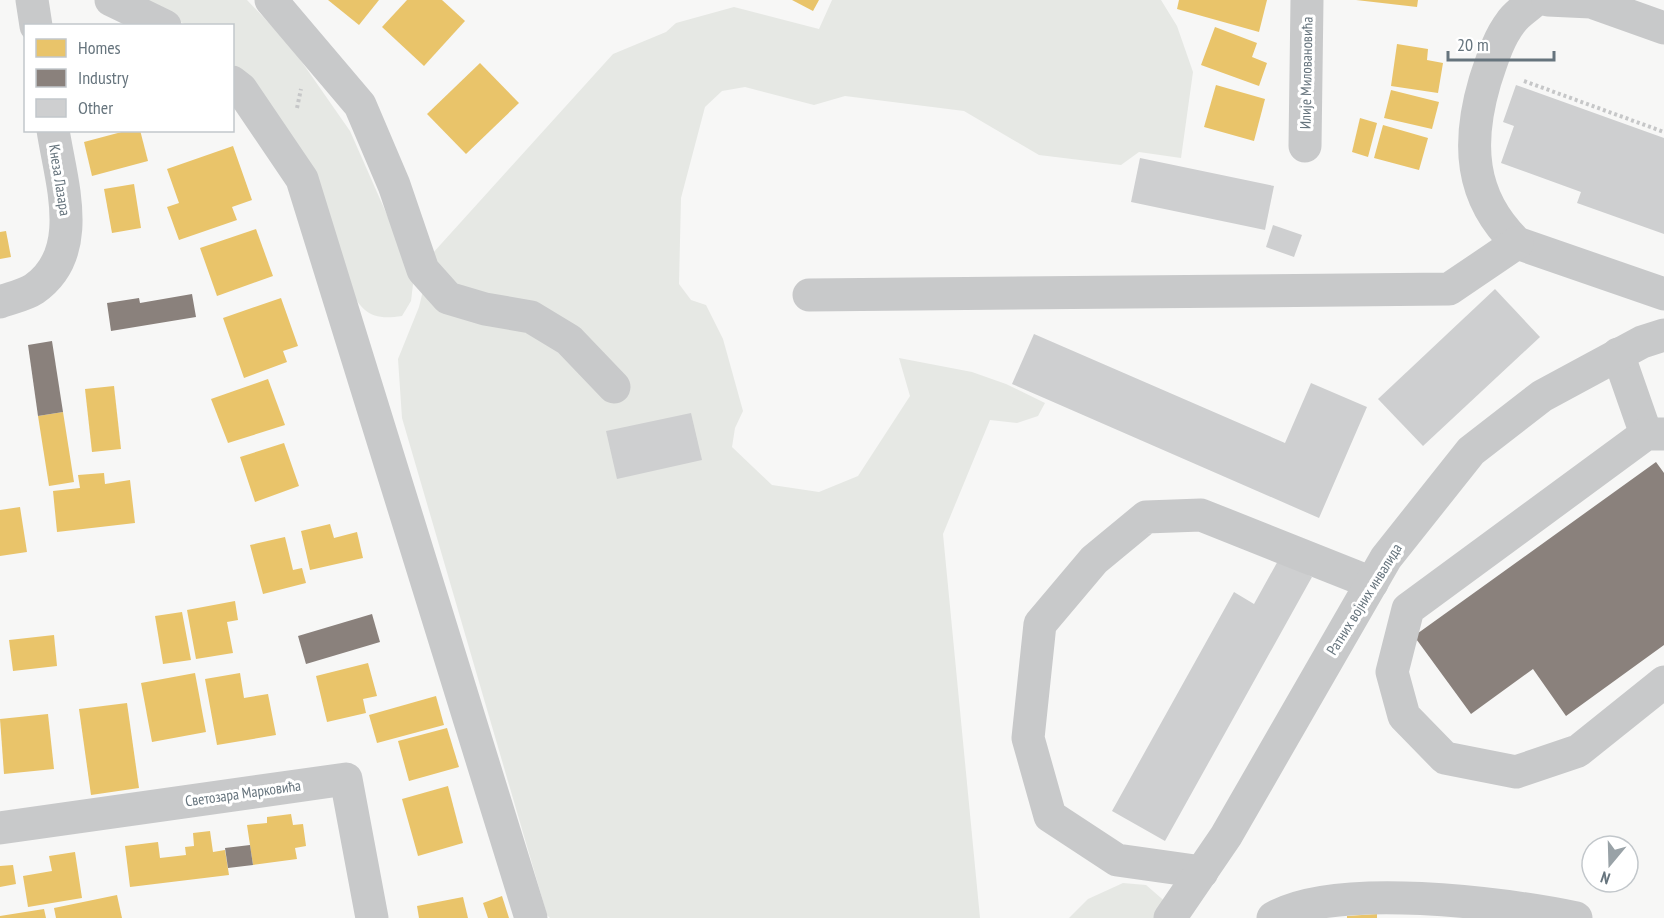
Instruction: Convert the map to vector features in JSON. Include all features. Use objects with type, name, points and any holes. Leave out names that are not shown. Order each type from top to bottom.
[{"type":"street","points":[[32,0],[36,24]]},
{"type":"street","points":[[111,0],[161,24]]},
{"type":"street","points":[[271,0],[360,105],[394,185],[423,270],[448,298],[485,309],[531,317],[569,340],[614,387]]},
{"type":"street","name":"Илије Миловановића","points":[[1305,146],[1307,0]]},
{"type":"street","points":[[1535,0],[1512,20],[1495,48],[1475,115],[1476,171],[1484,199],[1499,226],[1517,243],[1664,294]]},
{"type":"street","points":[[1548,0],[1591,2],[1664,28]]},
{"type":"street","points":[[234,83],[242,89],[302,179],[531,918]]},
{"type":"street","name":"Кнеза Лазара","points":[[0,302],[34,289],[59,264],[68,224],[52,132]]},
{"type":"street","points":[[809,295],[1449,289],[1517,243]]},
{"type":"street","name":"Ратних војних инвалида","points":[[1170,918],[1226,836],[1386,558],[1471,451],[1542,396],[1641,342],[1664,335]]},
{"type":"street","points":[[1618,354],[1655,434],[1408,609],[1392,672],[1404,716],[1445,758],[1516,772],[1578,751],[1664,682]]},
{"type":"street","points":[[1202,872],[1118,860],[1050,816],[1028,738],[1040,624],[1094,560],[1146,517],[1201,514],[1372,583]]},
{"type":"street","name":"Светозара Марковића","points":[[0,828],[346,779],[372,918]]},
{"type":"street","points":[[1273,918],[1303,905],[1337,900],[1435,898],[1576,918]]},
{"type":"path","points":[[1524,81],[1664,132]]},
{"type":"shaded area","points":[[133,0],[247,0],[290,45],[350,131],[414,276],[411,301],[402,316],[383,317],[369,313],[358,303],[348,287],[263,94],[234,65],[234,24],[185,24]]},
{"type":"shaded area","points":[[832,0],[1161,0],[1177,26],[1193,72],[1181,158],[1139,152],[1121,165],[1039,155],[964,111],[845,96],[814,105],[745,87],[722,91],[705,107],[681,198],[679,284],[691,300],[706,305],[723,339],[743,411],[735,428],[732,447],[772,485],[819,492],[858,476],[910,396],[899,358],[972,372],[1006,384],[1045,403],[1038,416],[1017,423],[990,420],[943,534],[980,918],[550,918],[547,915],[402,418],[398,359],[419,307],[432,254],[613,54],[666,32],[676,23],[734,7],[819,29]]},
{"type":"shaded area","points":[[1123,883],[1146,885],[1184,918],[1069,918],[1088,899]]},
{"type":"building: Homes","points":[[328,0],[379,0],[359,25]]},
{"type":"building: Homes","points":[[407,0],[442,0],[465,21],[424,66],[382,27]]},
{"type":"building: Homes","points":[[792,0],[819,0],[813,11]]},
{"type":"building: Homes","points":[[1179,0],[1267,0],[1259,32],[1177,9]]},
{"type":"building: Homes","points":[[1356,0],[1418,0],[1417,7]]},
{"type":"building: Homes","points":[[1215,27],[1257,43],[1252,57],[1267,63],[1259,86],[1201,65]]},
{"type":"building: Homes","points":[[1397,44],[1428,49],[1427,60],[1443,63],[1438,93],[1391,86]]},
{"type":"building: Homes","points":[[480,63],[519,103],[466,154],[427,114]]},
{"type":"building: Homes","points":[[1216,85],[1265,99],[1254,141],[1204,127]]},
{"type":"building: Homes","points":[[1391,90],[1439,102],[1432,129],[1384,118]]},
{"type":"building: Homes","points":[[1360,118],[1377,123],[1368,157],[1352,152]]},
{"type":"building: Homes","points":[[1383,125],[1428,138],[1419,170],[1374,158]]},
{"type":"building: Homes","points":[[122,132],[141,132],[148,161],[92,176],[84,142]]},
{"type":"building: Homes","points":[[233,146],[252,200],[232,207],[237,220],[179,240],[167,207],[179,203],[167,169]]},
{"type":"building: Homes","points":[[134,184],[141,228],[112,233],[104,189]]},
{"type":"building: Homes","points":[[256,229],[273,276],[217,296],[200,248]]},
{"type":"building: Homes","points":[[6,231],[11,257],[0,259],[0,232]]},
{"type":"building: Homes","points":[[281,298],[298,346],[283,351],[287,362],[244,378],[223,318]]},
{"type":"building: Homes","points":[[268,379],[285,425],[228,443],[211,399]]},
{"type":"building: Homes","points":[[114,386],[121,449],[92,452],[85,389]]},
{"type":"building: Homes","points":[[63,412],[74,482],[49,486],[38,416]]},
{"type":"building: Homes","points":[[284,443],[299,486],[255,502],[240,457]]},
{"type":"building: Homes","points":[[104,473],[105,484],[130,480],[135,523],[57,532],[53,491],[80,488],[78,475]]},
{"type":"building: Homes","points":[[20,507],[27,552],[0,556],[0,510]]},
{"type":"building: Homes","points":[[330,524],[334,538],[357,532],[363,558],[310,570],[301,531]]},
{"type":"building: Homes","points":[[285,537],[293,570],[302,568],[306,583],[263,594],[250,545]]},
{"type":"building: Homes","points":[[235,601],[238,620],[227,622],[233,653],[196,659],[187,610]]},
{"type":"building: Homes","points":[[182,612],[191,660],[163,664],[155,616]]},
{"type":"building: Homes","points":[[54,635],[57,666],[13,671],[9,640]]},
{"type":"building: Homes","points":[[368,663],[377,696],[363,699],[366,713],[327,722],[316,676]]},
{"type":"building: Homes","points":[[195,673],[206,732],[152,742],[141,683]]},
{"type":"building: Homes","points":[[240,673],[244,698],[268,694],[276,735],[217,745],[205,679]]},
{"type":"building: Homes","points":[[436,696],[444,725],[377,743],[369,715]]},
{"type":"building: Homes","points":[[127,703],[139,788],[91,795],[79,709]]},
{"type":"building: Homes","points":[[48,714],[54,769],[4,774],[0,719]]},
{"type":"building: Homes","points":[[447,728],[459,767],[409,781],[398,741]]},
{"type":"building: Homes","points":[[448,786],[463,843],[418,856],[402,799]]},
{"type":"building: Homes","points":[[291,814],[293,825],[303,824],[306,846],[295,848],[297,859],[253,865],[247,825],[267,823],[267,817]]},
{"type":"building: Homes","points":[[210,831],[213,852],[225,850],[229,875],[130,887],[125,846],[158,842],[160,858],[186,855],[185,847],[194,846],[193,833]]},
{"type":"building: Homes","points":[[75,852],[82,898],[28,907],[23,876],[52,871],[49,856]]},
{"type":"building: Homes","points":[[13,865],[16,884],[0,887],[0,866]]},
{"type":"building: Homes","points":[[117,895],[122,918],[56,918],[54,908]]},
{"type":"building: Homes","points":[[502,896],[509,918],[488,918],[483,903]]},
{"type":"building: Homes","points":[[463,897],[468,918],[419,918],[417,906]]},
{"type":"building: Homes","points":[[44,909],[46,918],[0,918],[0,916]]},
{"type":"building: Homes","points":[[1377,914],[1377,918],[1347,918],[1347,916]]},
{"type":"building: Industry","points":[[192,294],[196,317],[111,331],[107,303],[139,298],[140,303]]},
{"type":"building: Industry","points":[[52,341],[63,412],[38,416],[28,345]]},
{"type":"building: Industry","points":[[1656,462],[1664,473],[1664,645],[1566,716],[1533,669],[1471,714],[1414,636]]},
{"type":"building: Industry","points":[[372,614],[380,642],[306,664],[298,636]]},
{"type":"building: Industry","points":[[250,845],[253,865],[228,868],[225,848]]},
{"type":"building: Other","points":[[1516,85],[1664,138],[1664,234],[1577,203],[1581,192],[1501,163],[1514,126],[1503,122]]},
{"type":"building: Other","points":[[1140,158],[1274,186],[1265,230],[1131,202]]},
{"type":"building: Other","points":[[1273,225],[1302,235],[1294,257],[1266,247]]},
{"type":"building: Other","points":[[1495,289],[1540,337],[1423,446],[1378,399]]},
{"type":"building: Other","points":[[1034,334],[1285,443],[1311,383],[1367,407],[1319,518],[1012,384]]},
{"type":"building: Other","points":[[691,413],[702,460],[617,479],[606,431]]},
{"type":"building: Other","points":[[1279,559],[1312,577],[1165,841],[1112,811],[1234,592],[1254,604]]}]
